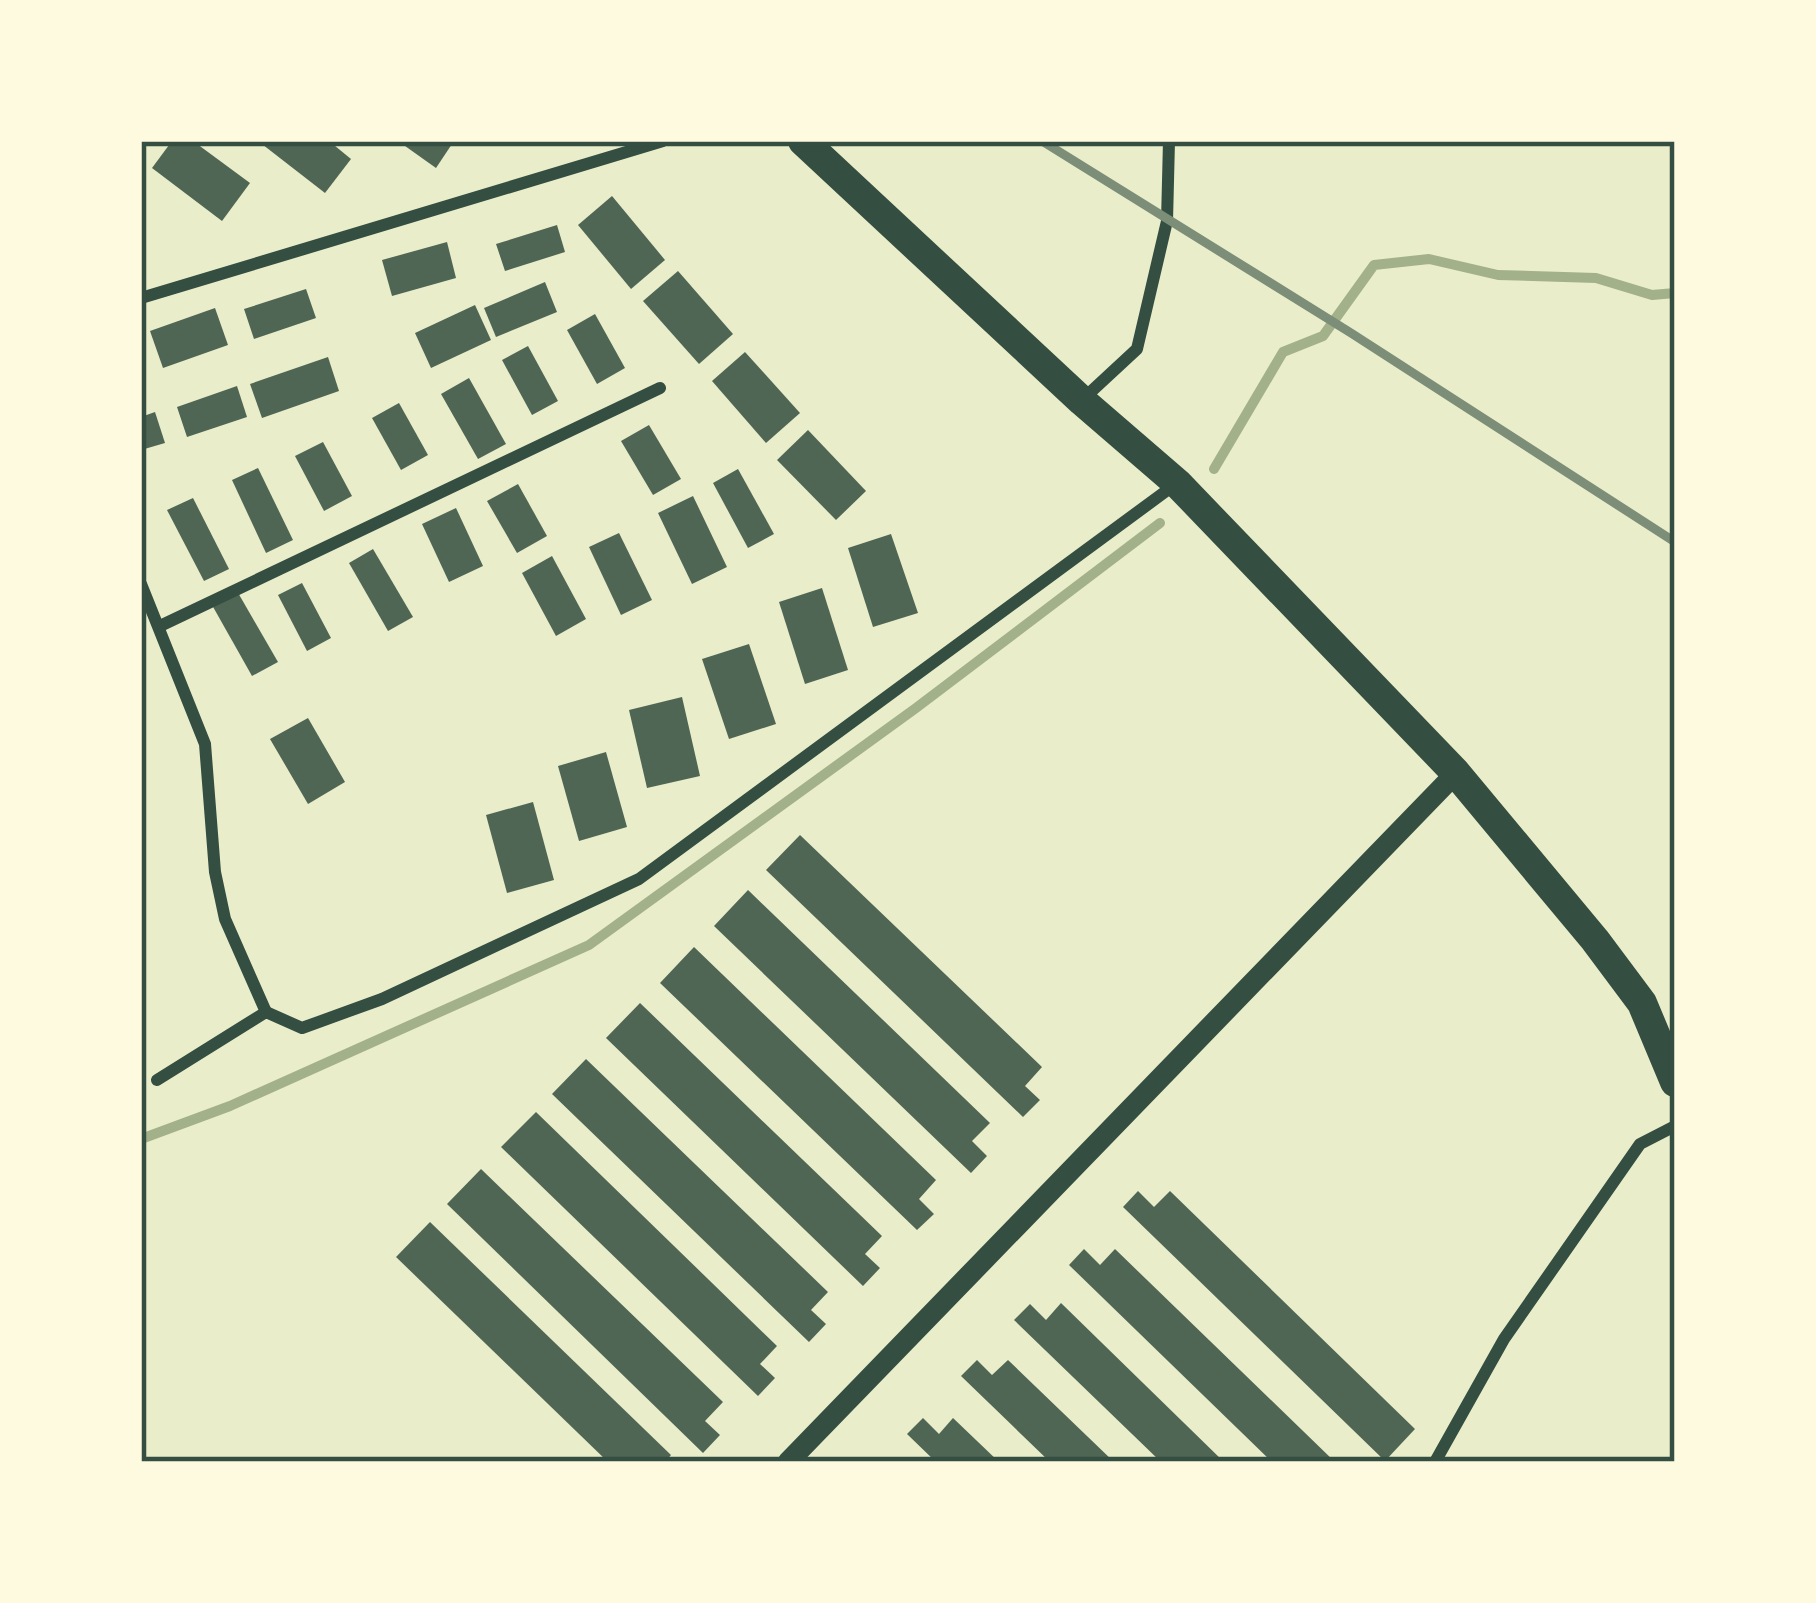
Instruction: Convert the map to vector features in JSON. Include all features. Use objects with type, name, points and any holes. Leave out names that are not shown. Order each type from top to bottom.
[{"type":"main road","points":[[803,141],[1177,483],[1456,773],[1642,1004],[1675,1082]]},
{"type":"street","points":[[141,298],[663,141]]},
{"type":"street","points":[[1082,400],[1137,349],[1167,221],[1170,145]]},
{"type":"street","points":[[160,626],[660,388]]},
{"type":"street","points":[[141,584],[205,744],[215,872],[225,919],[266,1012],[302,1028],[382,999],[639,879],[1177,483]]},
{"type":"street","points":[[788,1462],[1456,773]]},
{"type":"street","points":[[157,1080],[266,1012]]},
{"type":"street","points":[[1435,1462],[1504,1339],[1640,1144],[1675,1126]]},
{"type":"building","points":[[172,141],[193,141],[250,183],[222,221],[152,168]]},
{"type":"building","points":[[258,141],[329,141],[351,159],[325,193]]},
{"type":"building","points":[[398,141],[454,141],[436,168]]},
{"type":"building","points":[[612,196],[665,260],[631,289],[578,225]]},
{"type":"building","points":[[557,225],[565,252],[505,271],[496,244]]},
{"type":"building","points":[[447,242],[456,278],[392,296],[382,260]]},
{"type":"building","points":[[678,271],[733,334],[699,364],[643,301]]},
{"type":"building","points":[[545,282],[557,312],[496,337],[484,308]]},
{"type":"building","points":[[306,289],[316,318],[254,339],[244,309]]},
{"type":"building","points":[[475,305],[491,340],[431,368],[415,333]]},
{"type":"building","points":[[215,308],[228,345],[163,368],[150,331]]},
{"type":"building","points":[[595,314],[625,368],[597,384],[567,330]]},
{"type":"building","points":[[528,346],[558,401],[532,415],[502,360]]},
{"type":"building","points":[[745,352],[800,413],[766,443],[712,381]]},
{"type":"building","points":[[328,357],[339,391],[262,418],[250,384]]},
{"type":"building","points":[[469,378],[506,444],[478,459],[441,394]]},
{"type":"building","points":[[237,386],[247,417],[187,437],[177,407]]},
{"type":"building","points":[[399,403],[428,455],[401,470],[372,418]]},
{"type":"building","points":[[155,412],[165,443],[141,450],[141,417]]},
{"type":"building","points":[[649,425],[681,479],[653,495],[621,441]]},
{"type":"building","points":[[808,430],[866,491],[836,520],[777,460]]},
{"type":"building","points":[[323,442],[352,496],[324,511],[295,456]]},
{"type":"building","points":[[258,468],[293,540],[266,553],[232,480]]},
{"type":"building","points":[[738,469],[774,534],[748,548],[713,483]]},
{"type":"building","points":[[518,484],[547,536],[517,553],[487,501]]},
{"type":"building","points":[[693,496],[727,567],[692,584],[658,513]]},
{"type":"building","points":[[193,498],[229,569],[204,581],[167,510]]},
{"type":"building","points":[[456,508],[483,566],[449,582],[422,524]]},
{"type":"building","points":[[619,533],[652,600],[621,615],[589,547]]},
{"type":"building","points":[[891,534],[918,613],[873,627],[848,548]]},
{"type":"building","points":[[373,549],[413,617],[388,631],[349,563]]},
{"type":"building","points":[[552,556],[586,619],[556,636],[522,573]]},
{"type":"building","points":[[302,583],[331,638],[307,651],[278,595]]},
{"type":"building","points":[[822,588],[848,670],[805,684],[779,602]]},
{"type":"building","points":[[237,591],[278,662],[252,676],[212,605]]},
{"type":"building","points":[[749,644],[776,724],[729,739],[702,659]]},
{"type":"building","points":[[682,697],[700,776],[647,788],[629,710]]},
{"type":"building","points":[[308,718],[345,782],[308,804],[270,739]]},
{"type":"building","points":[[606,752],[627,827],[579,841],[558,766]]},
{"type":"building","points":[[533,802],[554,880],[507,893],[486,815]]},
{"type":"building","points":[[800,835],[1042,1067],[1025,1086],[1040,1100],[1023,1117],[766,870]]},
{"type":"building","points":[[748,890],[990,1123],[972,1141],[987,1156],[971,1173],[714,926]]},
{"type":"building","points":[[694,947],[936,1180],[919,1199],[934,1214],[917,1230],[660,983]]},
{"type":"building","points":[[640,1003],[882,1236],[865,1254],[880,1268],[863,1286],[606,1038]]},
{"type":"building","points":[[586,1059],[828,1292],[811,1310],[826,1324],[809,1342],[552,1094]]},
{"type":"building","points":[[536,1112],[777,1346],[760,1364],[775,1378],[758,1396],[501,1147]]},
{"type":"building","points":[[481,1169],[723,1402],[705,1421],[720,1435],[703,1453],[447,1204]]},
{"type":"building","points":[[1138,1191],[1154,1207],[1170,1191],[1415,1429],[1385,1461],[1123,1207]]},
{"type":"building","points":[[430,1222],[671,1455],[665,1462],[608,1462],[396,1257]]},
{"type":"building","points":[[1084,1249],[1100,1265],[1115,1249],[1335,1462],[1272,1462],[1069,1265]]},
{"type":"building","points":[[1061,1303],[1224,1462],[1161,1462],[1014,1320],[1030,1304],[1046,1320]]},
{"type":"building","points":[[977,1360],[992,1375],[1008,1360],[1114,1462],[1050,1462],[961,1376]]},
{"type":"building","points":[[923,1418],[939,1434],[953,1418],[999,1462],[936,1462],[907,1434]]},
{"type":"waterway","points":[[1214,469],[1283,352],[1323,336],[1374,265],[1429,259],[1498,275],[1596,278],[1652,295],[1675,293]]},
{"type":"waterway","points":[[141,1139],[230,1106],[589,945],[916,708],[1160,523]]},
{"type":"railway","points":[[1042,141],[1675,542]]}]
